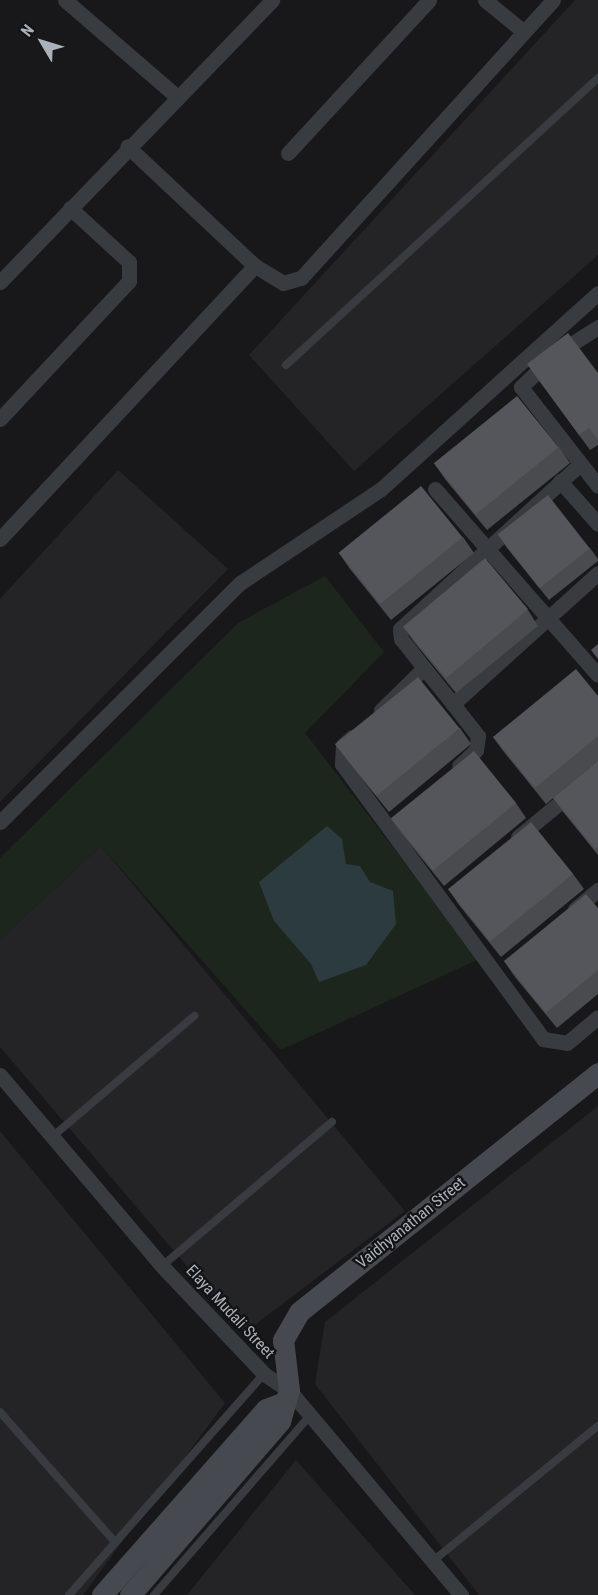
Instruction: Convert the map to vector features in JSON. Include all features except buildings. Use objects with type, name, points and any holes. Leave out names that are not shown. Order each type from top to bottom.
[{"type":"main road","name":"Vaidhyanathan Street","points":[[130,1595],[280,1421],[286,1396],[283,1340],[299,1312],[598,1073]]},
{"type":"main road","points":[[102,1595],[266,1409],[286,1396]]},
{"type":"street","points":[[65,0],[175,95]]},
{"type":"street","points":[[0,282],[175,95],[272,0]]},
{"type":"street","points":[[288,153],[429,0]]},
{"type":"street","points":[[485,0],[524,32]]},
{"type":"street","points":[[128,146],[255,266],[283,284],[301,278],[553,0]]},
{"type":"street","points":[[0,419],[129,281],[129,262],[70,208]]},
{"type":"street","points":[[0,539],[255,266]]},
{"type":"street","points":[[0,822],[240,583],[381,489],[598,293]]},
{"type":"street","points":[[596,332],[554,355],[521,387],[598,486]]},
{"type":"street","points":[[441,781],[478,743],[453,704],[400,639],[400,629],[580,464]]},
{"type":"street","points":[[560,481],[598,524]]},
{"type":"street","points":[[435,489],[598,675]]},
{"type":"street","points":[[453,704],[549,620],[598,573]]},
{"type":"street","points":[[424,668],[344,745],[340,756],[394,824],[447,897],[496,974],[543,1039],[555,1044],[567,1043],[598,1017]]},
{"type":"street","points":[[505,848],[598,771]]},
{"type":"street","points":[[564,918],[598,890]]},
{"type":"street","points":[[496,974],[513,960]]},
{"type":"street","name":"Elaya Mudali Street","points":[[0,1075],[162,1266],[264,1374],[309,1417],[461,1595]]},
{"type":"lane","points":[[286,365],[598,78]]},
{"type":"lane","points":[[52,1137],[194,1016]]},
{"type":"lane","points":[[162,1266],[332,1122]]},
{"type":"lane","points":[[69,1595],[264,1374]]},
{"type":"lane","points":[[0,1412],[115,1542]]},
{"type":"lane","points":[[154,1595],[309,1417]]},
{"type":"lane","points":[[433,1561],[598,1426]]},
{"type":"shaded area","points":[[575,0],[598,0],[598,255],[354,471],[249,355]]},
{"type":"shaded area","points":[[118,470],[228,569],[0,802],[0,599]]},
{"type":"shaded area","points":[[325,576],[384,652],[305,733],[479,959],[281,1050],[101,846],[0,939],[0,858],[238,623]]},
{"type":"shaded area","points":[[327,826],[342,839],[346,864],[360,866],[370,882],[393,891],[396,924],[366,965],[319,982],[311,964],[274,921],[259,882]]},
{"type":"shaded area","points":[[101,846],[405,1211],[244,1333],[0,1047],[0,939]]},
{"type":"shaded area","points":[[598,1106],[598,1595],[479,1595],[315,1384],[325,1322]]},
{"type":"shaded area","points":[[0,1131],[225,1403],[83,1595],[0,1595]]},
{"type":"shaded area","points":[[296,1460],[415,1595],[187,1595]]}]
